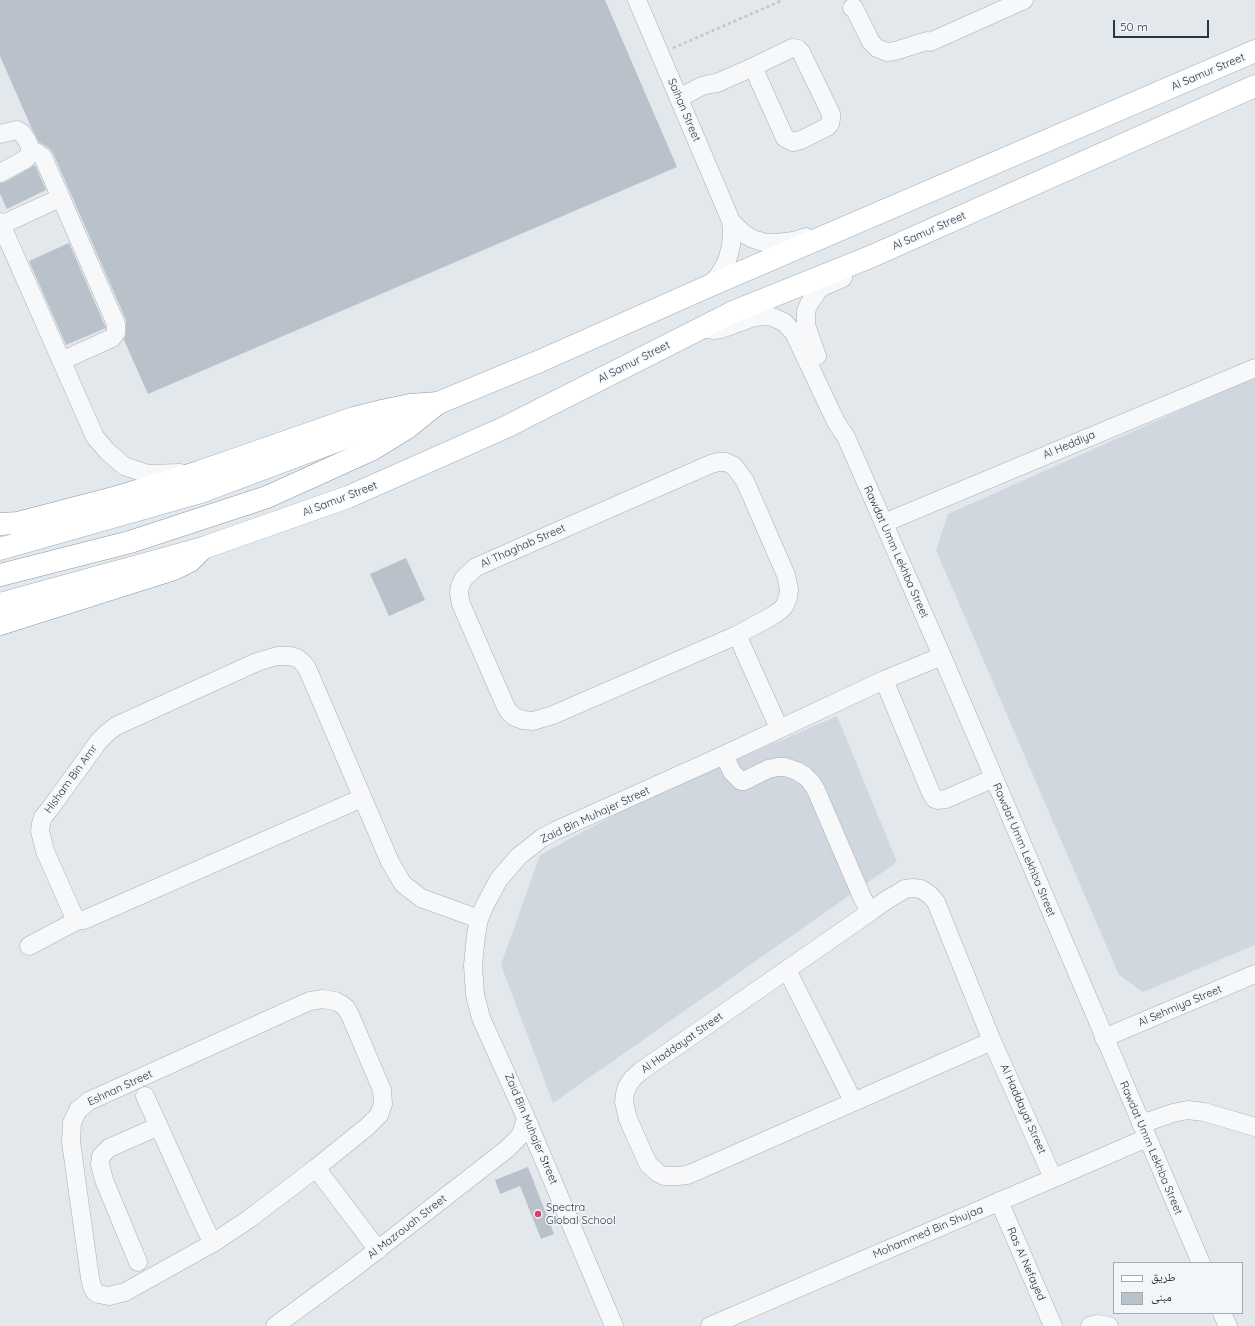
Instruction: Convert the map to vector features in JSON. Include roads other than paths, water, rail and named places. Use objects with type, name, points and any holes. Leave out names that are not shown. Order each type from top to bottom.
[{"type":"main road","name":"Al Samur Street","points":[[0,549],[201,492],[438,403],[540,361],[709,286],[1255,51]]},
{"type":"main road","name":"Al Samur Street","points":[[0,604],[203,548],[348,497],[506,427],[733,312],[870,257],[1255,86]]},
{"type":"main road","points":[[0,524],[18,523],[114,498],[199,472],[354,418],[410,405],[438,403]]},
{"type":"main road","points":[[0,575],[130,542],[268,496],[373,449],[407,428],[438,403]]},
{"type":"main road","points":[[0,624],[174,569],[190,561],[203,548]]},
{"type":"street","name":"Saihan Street","points":[[637,0],[731,221],[731,246],[727,261],[719,275],[709,286]]},
{"type":"street","points":[[851,4],[852,11],[867,49],[878,62],[885,62],[898,59],[927,47],[930,42],[1024,0]]},
{"type":"street","points":[[681,102],[709,92],[717,83],[792,48],[798,49],[802,55],[831,114],[830,124],[801,140],[793,142],[788,141],[785,138],[753,67]]},
{"type":"street","points":[[0,134],[17,130],[22,133],[28,142],[31,151]]},
{"type":"street","points":[[0,173],[26,159],[31,151]]},
{"type":"street","points":[[31,151],[36,152],[43,157],[116,324],[116,332],[112,338],[61,361]]},
{"type":"street","points":[[60,198],[1,223],[95,437],[107,451],[124,466],[148,474],[199,472]]},
{"type":"street","name":"Saihan Street","points":[[731,221],[744,234],[753,239],[766,243],[777,243],[793,241],[877,214]]},
{"type":"street","name":"Rawdat Umm Lekhba Street","points":[[846,437],[843,420],[808,332],[806,325],[806,311],[817,292],[857,270],[870,257]]},
{"type":"street","name":"Rawdat Umm Lekhba Street","points":[[700,328],[707,330],[721,329],[762,316],[770,316],[784,322],[794,333],[836,422],[846,437],[884,523],[1201,1262]]},
{"type":"street","name":"Al Heddiya","points":[[884,523],[1255,368]]},
{"type":"street","name":"Al Thaghab Street","points":[[726,462],[734,466],[745,481],[786,575],[788,590],[785,605],[781,610],[737,635],[553,715],[533,721],[523,720],[515,717],[509,712],[505,705],[461,604],[459,593],[460,586],[469,572],[476,567],[711,464],[726,462]]},
{"type":"street","points":[[737,635],[779,728]]},
{"type":"street","name":"Hisham Bin Amr","points":[[78,920],[72,912],[42,844],[40,832],[43,817],[99,741],[116,726],[257,662],[277,656],[290,656],[297,658],[307,668],[390,862],[403,884],[421,898],[479,919]]},
{"type":"street","name":"Zaid Bin Muhajer Street","points":[[614,1326],[526,1118],[481,1018],[475,995],[472,965],[473,950],[479,919],[484,905],[499,879],[519,856],[542,838],[724,756],[779,728],[884,680],[942,656]]},
{"type":"street","points":[[884,680],[931,793],[935,799],[946,799],[994,778]]},
{"type":"street","points":[[724,756],[732,772],[740,780],[744,781],[768,769],[785,767],[797,771],[811,782],[816,790],[862,897],[870,912]]},
{"type":"street","points":[[28,946],[78,920],[90,918],[362,798]]},
{"type":"street","name":"Al Haddayat Street","points":[[992,1041],[688,1175],[671,1177],[664,1176],[652,1168],[645,1158],[628,1119],[624,1102],[627,1087],[632,1078],[641,1071],[885,901],[906,889],[913,888],[921,890],[936,902],[992,1041],[1053,1178]]},
{"type":"street","points":[[787,970],[853,1101]]},
{"type":"street","name":"Al Sehmiya Street","points":[[1104,1038],[1255,974]]},
{"type":"street","name":"Eshnan Street","points":[[323,999],[341,1004],[348,1012],[382,1090],[383,1104],[379,1115],[372,1124],[316,1168],[249,1219],[213,1243],[125,1292],[109,1296],[98,1294],[92,1286],[90,1278],[71,1135],[74,1117],[78,1110],[89,1101],[310,1001],[323,999]]},
{"type":"street","points":[[145,1096],[213,1243]]},
{"type":"street","name":"Mohammed Bin Shujaa","points":[[710,1326],[1053,1178],[1144,1131],[1173,1113],[1188,1110],[1204,1112],[1255,1127]]},
{"type":"street","name":"Al Mazrouah Street","points":[[274,1326],[378,1250],[507,1149],[520,1136],[526,1118]]},
{"type":"street","points":[[138,1262],[104,1180],[100,1164],[101,1156],[105,1150],[159,1126]]},
{"type":"street","points":[[316,1168],[378,1250]]},
{"type":"street","points":[[79,1191],[104,1180]]},
{"type":"street","name":"Ras Al Nefayed","points":[[999,1201],[1053,1326]]},
{"type":"street","points":[[1222,1314],[1228,1326]]},
{"type":"street","points":[[1090,1326],[1097,1324],[1109,1326]]},
{"type":"place","name":"Spectra Global School","points":[[538,1214]]}]
